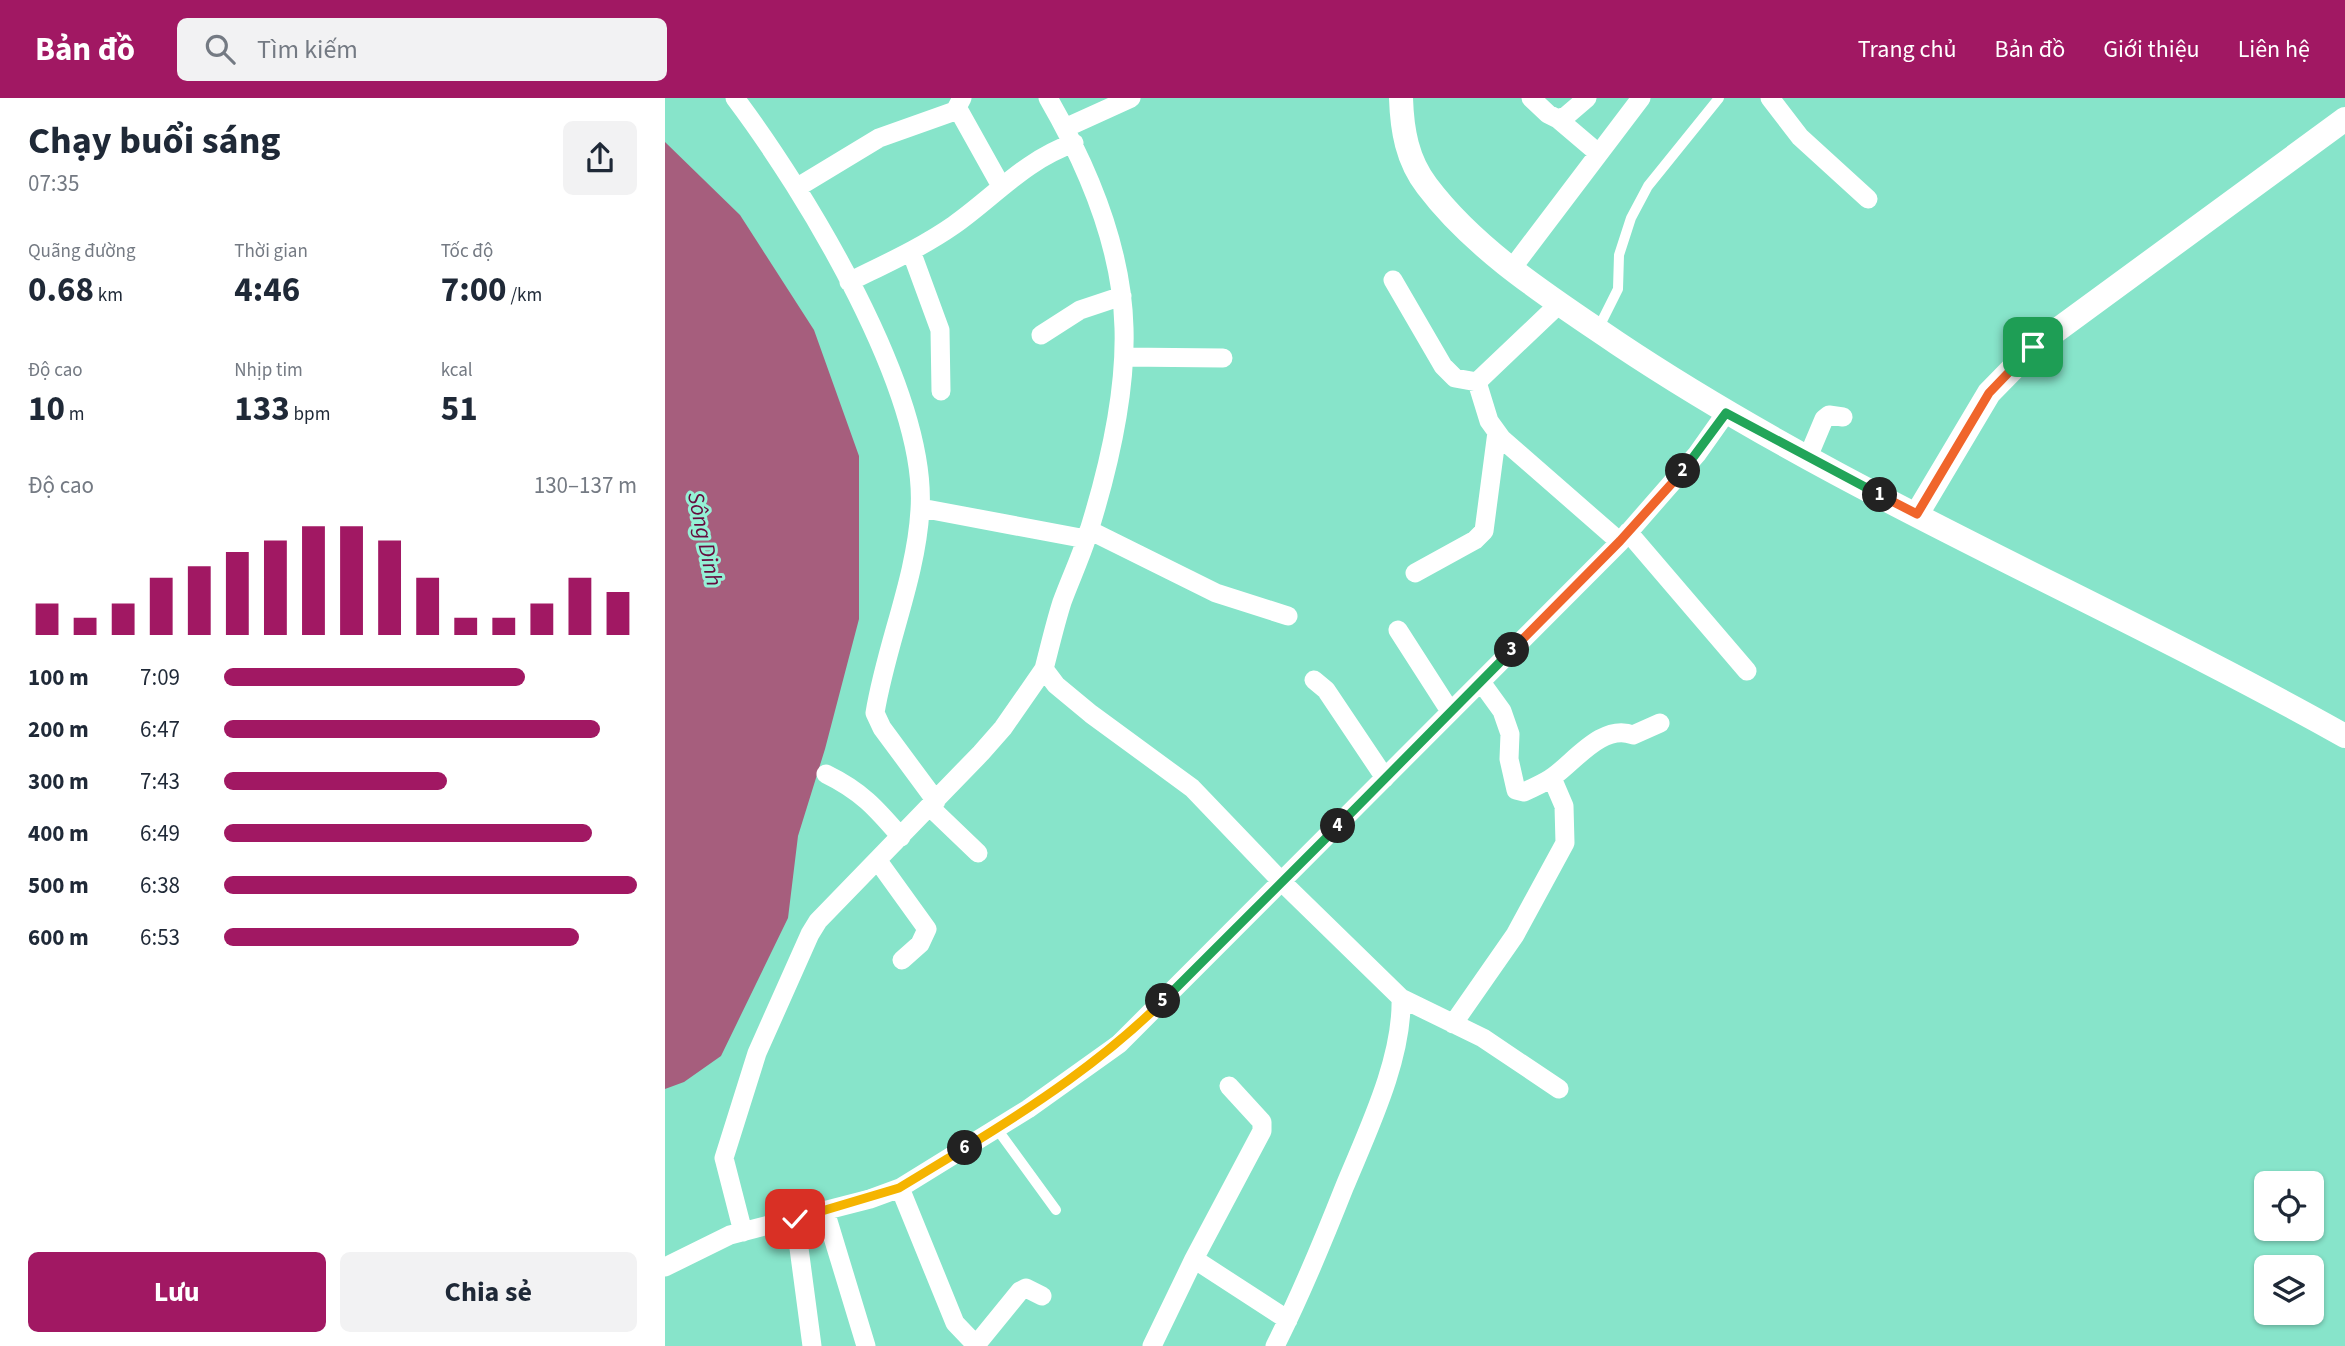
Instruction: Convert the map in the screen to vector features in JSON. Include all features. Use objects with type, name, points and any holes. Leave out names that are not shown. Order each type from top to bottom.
[{"type":"street","points":[[735,98],[798,187],[849,282],[890,373],[903,410],[914,445],[921,508],[875,713],[882,728],[933,804],[978,853]]},
{"type":"street","points":[[743,1232],[725,1157],[757,1053],[810,934],[818,921],[1003,728],[1044,669],[1062,602],[1088,534],[1105,467],[1124,357],[1122,296],[1105,227],[1069,135],[1048,98]]},
{"type":"street","points":[[849,282],[953,226],[1069,135],[1131,98]]},
{"type":"street","points":[[1401,98],[1408,152],[1425,184],[1448,211],[1513,267],[1597,330],[1726,413],[2279,699],[2345,736]]},
{"type":"street","points":[[1531,98],[1598,153]]},
{"type":"street","points":[[1558,119],[1566,116],[1587,98]]},
{"type":"street","points":[[1513,267],[1641,98]]},
{"type":"street","points":[[1770,98],[1800,137],[1868,199]]},
{"type":"street","points":[[798,187],[879,138],[960,103],[1002,186]]},
{"type":"street","points":[[1917,514],[1989,393],[2033,347],[2345,119]]},
{"type":"street","points":[[911,251],[940,330],[941,391]]},
{"type":"street","points":[[1393,280],[1443,366],[1455,378],[1477,382]]},
{"type":"street","points":[[1041,335],[1080,310],[1122,296]]},
{"type":"street","points":[[1477,382],[1559,304]]},
{"type":"street","points":[[1124,357],[1223,358]]},
{"type":"street","points":[[1477,382],[1489,421],[1497,432],[1624,537],[1747,671]]},
{"type":"street","points":[[665,1267],[743,1232],[899,1188],[997,1129],[1119,1044],[1624,537],[1697,454],[1726,413]]},
{"type":"street","points":[[1808,457],[1824,419],[1829,415],[1843,417]]},
{"type":"street","points":[[1415,573],[1475,540],[1484,531],[1497,432]]},
{"type":"street","points":[[921,508],[1088,534],[1216,593],[1288,616]]},
{"type":"street","points":[[1398,630],[1450,712]]},
{"type":"street","points":[[1044,669],[1056,685],[1091,714],[1192,788],[1282,882],[1401,998],[1483,1038],[1559,1090]]},
{"type":"street","points":[[1314,680],[1326,690],[1385,778]]},
{"type":"street","points":[[1481,682],[1502,711],[1510,734],[1509,759],[1516,790],[1524,793],[1552,778],[1590,746],[1613,733],[1623,731],[1633,735],[1660,723]]},
{"type":"street","points":[[826,774],[854,788],[870,801],[901,837]]},
{"type":"street","points":[[1453,1024],[1515,935],[1565,843],[1564,806],[1552,778]]},
{"type":"street","points":[[878,861],[927,929],[920,944],[902,960]]},
{"type":"street","points":[[1275,1346],[1370,1126],[1394,1049],[1401,1018],[1401,998]]},
{"type":"street","points":[[1153,1346],[1193,1259],[1262,1131],[1262,1122],[1229,1086]]},
{"type":"street","points":[[899,1188],[955,1323],[976,1346],[1020,1291],[1026,1288],[1042,1296]]},
{"type":"street","points":[[825,1210],[866,1346]]},
{"type":"street","points":[[795,1219],[812,1346]]},
{"type":"street","points":[[1193,1259],[1288,1320]]},
{"type":"lane","points":[[1597,330],[1618,289],[1619,255],[1636,208],[1648,186],[1719,98]]},
{"type":"lane","points":[[997,1129],[1056,1210]]},
{"type":"water","name":"Sông Dinh","points":[[665,142],[740,215],[814,330],[859,456],[859,619],[825,749],[798,836],[788,918],[721,1056],[684,1082],[665,1089]]},
{"type":"route","points":[[795,1219],[870,1199],[899,1188],[1028,1109],[1119,1044],[1620,541],[1697,454],[1726,413],[1917,514],[1989,393],[2033,347]]}]
